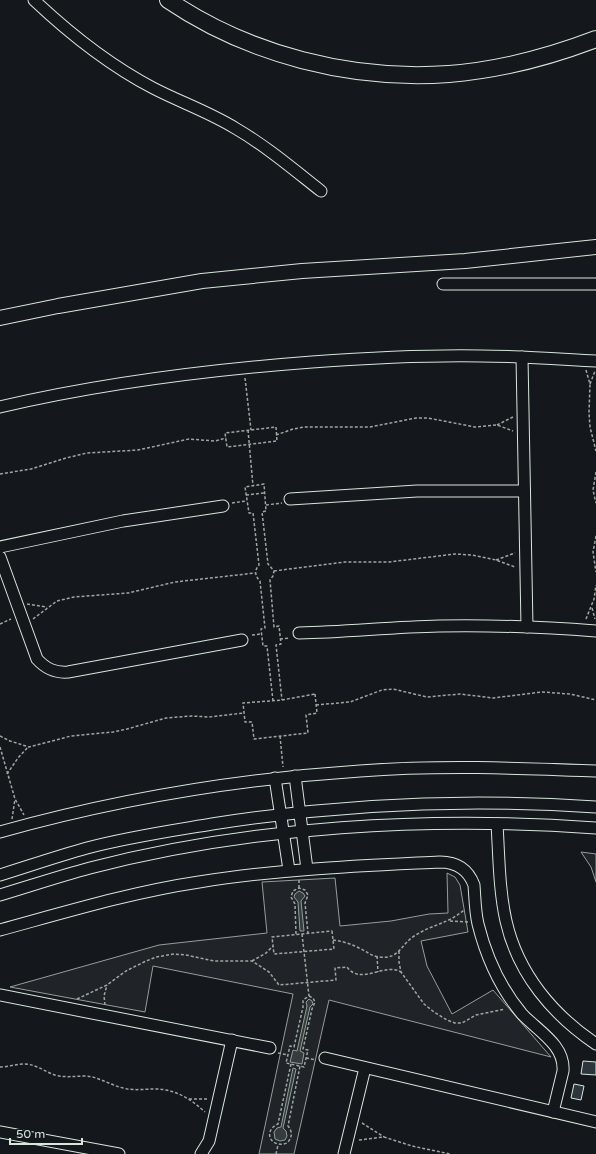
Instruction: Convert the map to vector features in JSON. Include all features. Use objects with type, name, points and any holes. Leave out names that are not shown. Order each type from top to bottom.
[{"type":"highway","points":[[168,0],[214,27],[258,46],[311,62],[365,72],[420,75],[475,71],[530,61],[596,39]]},
{"type":"main road","points":[[0,318],[58,306],[202,281],[302,271],[465,261],[596,247]]},
{"type":"street","points":[[34,0],[73,35],[116,66],[153,88],[234,127],[266,148],[321,191]]},
{"type":"street","points":[[443,284],[596,284]]},
{"type":"street","points":[[0,407],[141,381],[244,368],[330,360],[410,356],[481,356],[596,361]]},
{"type":"street","points":[[522,357],[527,627]]},
{"type":"street","points":[[290,499],[417,491],[524,491]]},
{"type":"street","points":[[0,547],[123,521],[223,506]]},
{"type":"street","points":[[0,556],[38,660],[47,668],[52,670],[63,672],[242,640]]},
{"type":"street","points":[[299,633],[438,626],[527,627],[596,631]]},
{"type":"street","points":[[5,830],[105,805],[209,786],[285,777],[362,770],[425,768],[508,767],[596,771]]},
{"type":"street","points":[[285,777],[300,812],[307,869]]},
{"type":"street","points":[[285,777],[281,814],[290,870]]},
{"type":"street","points":[[0,875],[88,848],[137,837],[281,814],[372,806],[436,804],[527,804],[596,807]]},
{"type":"street","points":[[497,824],[501,892],[506,922],[516,952],[530,979],[548,1004],[570,1026],[596,1044]]},
{"type":"street","points":[[0,895],[90,868],[129,859],[202,845],[284,833],[388,825],[497,824],[596,828]]},
{"type":"street","points":[[0,930],[82,907],[159,889],[234,876],[290,870],[446,862],[459,865],[468,874],[474,885],[478,924],[494,967],[516,1005],[555,1046],[563,1060],[563,1071],[553,1112]]},
{"type":"street","points":[[0,995],[270,1048]]},
{"type":"street","points":[[201,1154],[209,1140],[232,1040]]},
{"type":"street","points":[[325,1058],[596,1122]]},
{"type":"street","points":[[344,1154],[365,1068]]},
{"type":"street","points":[[0,1132],[120,1154]]},
{"type":"path","points":[[583,360],[590,384],[590,420],[596,451]]},
{"type":"path","points":[[244,368],[251,430]]},
{"type":"path","points":[[590,384],[596,368]]},
{"type":"path","points":[[276,435],[304,427],[370,427],[416,418],[428,418],[475,427],[497,425],[523,411]]},
{"type":"path","points":[[497,425],[523,436]]},
{"type":"path","points":[[276,427],[277,441],[227,447],[225,433],[251,430],[276,427]]},
{"type":"path","points":[[248,430],[253,486]]},
{"type":"path","points":[[0,474],[32,469],[87,453],[138,450],[189,439],[215,441],[226,438]]},
{"type":"path","points":[[596,472],[593,490],[596,503]]},
{"type":"path","points":[[273,701],[267,646],[263,646],[261,629],[265,628],[260,581],[256,576],[259,565],[253,513],[249,513],[245,487],[264,484],[266,511],[262,512],[268,564],[274,571],[270,580],[274,627],[279,626],[281,644],[276,645],[282,700]]},
{"type":"path","points":[[246,495],[265,493]]},
{"type":"path","points":[[596,536],[593,552],[596,572]]},
{"type":"path","points":[[496,560],[526,549]]},
{"type":"path","points":[[274,571],[345,562],[389,562],[454,554],[472,555],[496,560],[526,571]]},
{"type":"path","points":[[25,625],[47,607],[57,602],[74,597],[128,593],[175,582],[256,573]]},
{"type":"path","points":[[586,619],[596,585]]},
{"type":"path","points":[[17,602],[47,607]]},
{"type":"path","points":[[591,606],[595,619]]},
{"type":"path","points":[[316,705],[350,702],[382,690],[393,689],[427,697],[460,694],[493,698],[550,692],[570,694],[596,700]]},
{"type":"path","points":[[315,694],[317,713],[306,715],[308,733],[254,739],[252,722],[245,722],[243,703],[282,700],[315,694]]},
{"type":"path","points":[[0,736],[22,746],[29,747],[71,736],[113,732],[166,718],[192,716],[209,717],[244,713]]},
{"type":"path","points":[[280,736],[285,777]]},
{"type":"path","points":[[0,747],[15,798],[29,824]]},
{"type":"path","points":[[7,774],[18,758],[29,747]]},
{"type":"path","points":[[5,830],[15,798]]},
{"type":"path","points":[[296,934],[295,904],[291,897],[293,891],[299,888],[305,890],[308,895],[306,903],[308,933]]},
{"type":"path","points":[[448,922],[464,910],[475,899]]},
{"type":"path","points":[[333,940],[352,944],[377,956],[392,956],[416,934],[434,926],[459,921],[478,924]]},
{"type":"path","points":[[332,931],[334,949],[274,954],[272,937],[302,934],[332,931]]},
{"type":"path","points":[[302,934],[309,996],[315,1000],[303,1049],[308,1050],[304,1067],[286,1063],[290,1046],[294,1047],[303,1007],[302,1000],[309,996]]},
{"type":"path","points":[[60,1006],[106,985],[132,968],[151,959],[180,954],[208,960],[228,962],[252,961],[266,953],[273,946]]},
{"type":"path","points":[[399,951],[401,972],[428,1008],[447,1020],[455,1023],[462,1023],[480,1013],[516,1005]]},
{"type":"path","points":[[377,956],[378,972]]},
{"type":"path","points":[[252,961],[269,972],[279,985],[336,980],[334,968],[348,966],[352,972],[364,975],[392,969],[401,972]]},
{"type":"path","points":[[106,985],[104,999],[107,1016]]},
{"type":"path","points":[[0,1067],[24,1064],[35,1066],[60,1076],[85,1076],[95,1078],[122,1088],[134,1090],[166,1090],[189,1099],[214,1120]]},
{"type":"path","points":[[291,1064],[278,1124],[270,1131],[270,1139],[278,1145],[287,1143],[291,1137],[288,1126],[300,1066]]},
{"type":"path","points":[[189,1099],[218,1099]]},
{"type":"path","points":[[353,1116],[384,1137],[412,1146],[450,1154]]},
{"type":"path","points":[[347,1141],[384,1137]]},
{"type":"path","points":[[276,1154],[278,1145]]},
{"type":"shaded area","points":[[581,852],[596,854],[596,882],[591,867]]},
{"type":"shaded area","points":[[447,873],[455,877],[460,885],[468,932],[421,941],[427,966],[452,1014],[493,990],[551,1057],[329,1000],[294,1154],[259,1154],[293,994],[153,966],[145,1012],[10,987],[159,945],[267,933],[262,882],[335,878],[340,926],[391,921],[429,914],[448,913]]},
{"type":"shaded area","points":[[299,891],[305,896],[301,901],[304,931],[300,931],[298,902],[294,897]]},
{"type":"shaded area","points":[[309,999],[313,1004],[310,1007],[300,1051],[304,1053],[302,1064],[290,1062],[293,1050],[297,1051],[307,1006],[306,1002]]},
{"type":"shaded area","points":[[293,1068],[296,1069],[283,1128],[286,1131],[287,1136],[285,1140],[280,1141],[275,1139],[274,1132],[277,1128],[281,1127]]},
{"type":"building","points":[[583,1061],[596,1062],[596,1075],[581,1074]]},
{"type":"building","points":[[574,1084],[584,1086],[581,1100],[571,1098]]}]
